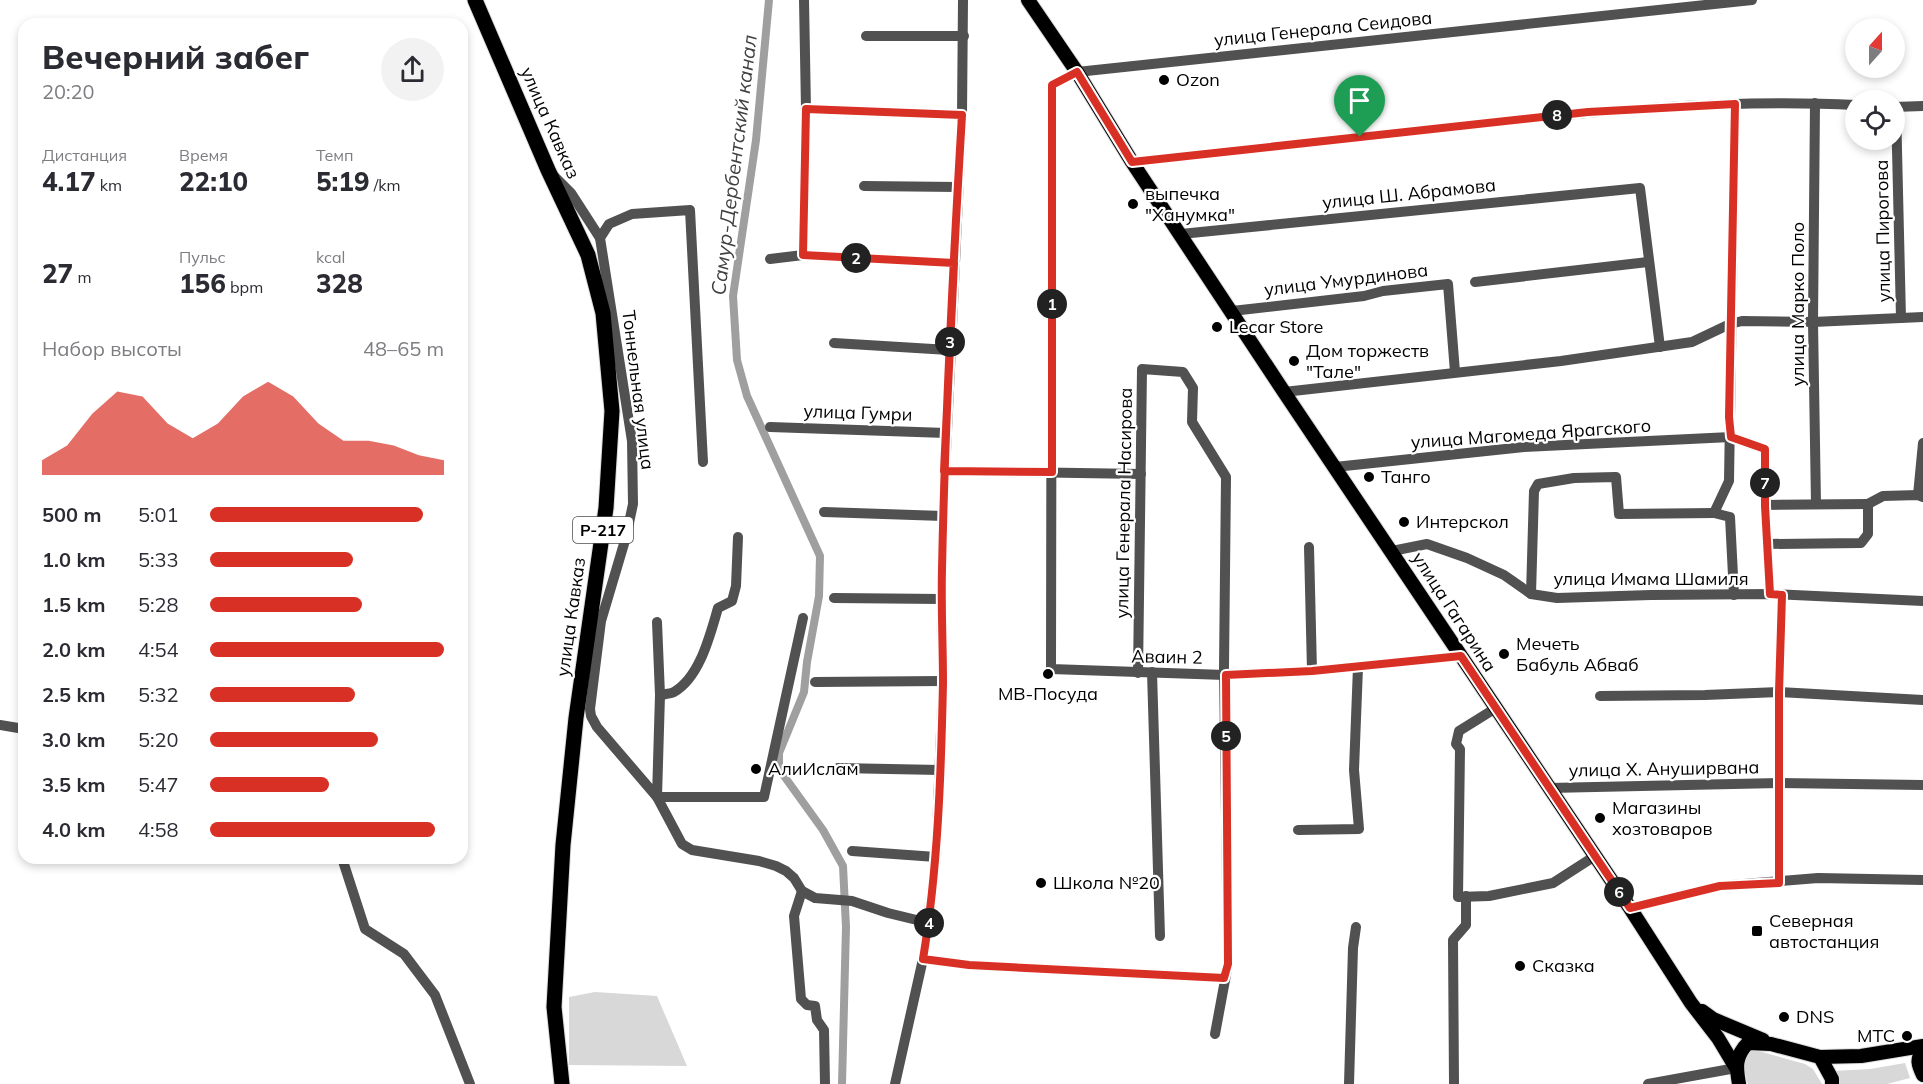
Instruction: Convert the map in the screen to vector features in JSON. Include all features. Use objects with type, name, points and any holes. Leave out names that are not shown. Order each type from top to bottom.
[{"type":"highway","name":"улица Кавказ","points":[[475,0],[548,170],[588,255],[603,313],[612,411],[606,508],[576,718],[563,845],[554,1006],[562,1084]]},
{"type":"main road","name":"улица Гагарина","points":[[1028,0],[1284,392],[1736,1068]]},
{"type":"main road","name":"улица Гагарина","points":[[1691,1003],[1713,1019],[1772,1044]]},
{"type":"main road","points":[[1737,1084],[1736,1068],[1740,1051],[1748,1043],[1772,1044],[1820,1057],[1861,1056],[1923,1048]]},
{"type":"main road","points":[[1923,1048],[1918,1056],[1918,1065],[1923,1075]]},
{"type":"main road","points":[[1820,1057],[1832,1079],[1832,1084]]},
{"type":"main road","points":[[1913,1084],[1923,1082]]},
{"type":"street","points":[[803,255],[806,109],[804,0]]},
{"type":"street","points":[[895,1084],[923,959],[936,857],[943,681],[941,599],[944,471],[962,115],[963,0]]},
{"type":"street","name":"улица Генерала Сеидова","points":[[1077,72],[1698,2],[1752,0]]},
{"type":"street","points":[[866,36],[964,36]]},
{"type":"street","points":[[1052,472],[1052,85],[1077,72]]},
{"type":"street","name":"улица Марко Поло","points":[[1815,103],[1816,504]]},
{"type":"street","points":[[1132,162],[1588,112],[1735,104],[1845,104]]},
{"type":"street","points":[[1714,513],[1729,481],[1735,104]]},
{"type":"street","points":[[1905,107],[1923,106]]},
{"type":"street","points":[[806,109],[962,115]]},
{"type":"street","name":"улица Пирогова","points":[[1896,150],[1901,318]]},
{"type":"street","points":[[548,170],[571,193],[600,237],[609,224],[632,214],[690,210],[703,462]]},
{"type":"street","points":[[864,186],[958,187]]},
{"type":"street","name":"улица Ш. Абрамова","points":[[1181,234],[1640,188],[1648,262]]},
{"type":"street","name":"Тоннельная улица","points":[[600,237],[632,441],[633,504],[626,537],[601,621],[590,709],[597,727],[657,797]]},
{"type":"street","points":[[770,259],[803,255],[954,263]]},
{"type":"street","points":[[1475,282],[1648,262],[1660,347]]},
{"type":"street","name":"улица Умурдинова","points":[[1232,311],[1448,284],[1455,372]]},
{"type":"street","points":[[1284,392],[1561,361],[1660,347],[1692,342],[1730,324],[1742,321],[1814,322],[1923,317]]},
{"type":"street","points":[[834,343],[950,350]]},
{"type":"street","name":"улица Генерала Насирова","points":[[1138,673],[1142,369],[1183,372],[1193,388],[1192,422],[1226,477],[1224,668],[1226,675]]},
{"type":"street","name":"улица Гумри","points":[[770,427],[946,433]]},
{"type":"street","points":[[1731,437],[1765,449],[1765,506],[1770,594]]},
{"type":"street","name":"улица Магомеда Ярагского","points":[[1335,467],[1524,447],[1731,437]]},
{"type":"street","points":[[1765,506],[1868,504],[1883,496],[1921,496],[1923,443]]},
{"type":"street","points":[[944,471],[1141,474]]},
{"type":"street","name":"Аваин 2","points":[[1052,472],[1051,669],[1226,675],[1312,671],[1461,656]]},
{"type":"street","points":[[1531,594],[1534,491],[1538,484],[1574,478],[1616,477],[1619,514],[1714,513],[1730,517],[1734,595]]},
{"type":"street","points":[[1767,544],[1861,543],[1868,534],[1868,504]]},
{"type":"street","points":[[824,512],[943,516]]},
{"type":"street","points":[[660,695],[674,692],[692,674],[705,649],[718,608],[732,601],[736,586],[738,537]]},
{"type":"street","name":"улица Имама Шамиля","points":[[1392,551],[1427,544],[1445,549],[1504,575],[1531,594],[1557,598],[1770,594],[1923,601]]},
{"type":"street","points":[[1309,547],[1312,671]]},
{"type":"street","points":[[1779,883],[1779,692],[1782,595]]},
{"type":"street","points":[[834,598],[941,599]]},
{"type":"street","points":[[657,797],[764,796],[803,618]]},
{"type":"street","points":[[657,621],[660,695],[657,797],[682,844],[692,850],[776,866],[794,878],[802,891],[815,898],[852,901],[929,923]]},
{"type":"street","points":[[1298,830],[1359,829],[1354,770],[1358,667]]},
{"type":"street","points":[[1152,672],[1160,936]]},
{"type":"street","points":[[1215,1034],[1228,964],[1226,675]]},
{"type":"street","points":[[815,682],[943,681]]},
{"type":"street","points":[[1600,696],[1779,692],[1923,700]]},
{"type":"street","points":[[1454,1084],[1453,940],[1466,925],[1462,897],[1460,749],[1456,744],[1459,731],[1496,708]]},
{"type":"street","points":[[576,718],[597,727]]},
{"type":"street","points":[[0,725],[18,728]]},
{"type":"street","points":[[838,768],[940,770]]},
{"type":"street","name":"улица Х. Ануширвана","points":[[1549,788],[1779,783],[1923,785]]},
{"type":"street","points":[[852,850],[936,857]]},
{"type":"street","points":[[1462,897],[1489,896],[1553,883],[1595,856]]},
{"type":"street","points":[[344,864],[365,929],[404,954],[435,995],[470,1084]]},
{"type":"street","points":[[1630,908],[1720,886],[1779,883],[1818,878],[1923,880]]},
{"type":"street","points":[[802,891],[794,916],[801,999],[807,1005],[815,1006],[817,1020],[824,1030],[825,1084]]},
{"type":"street","points":[[1349,1084],[1353,948],[1356,927]]},
{"type":"street","points":[[923,959],[969,965],[1224,978]]},
{"type":"street","points":[[1648,1084],[1736,1068]]},
{"type":"shaded area","points":[[595,992],[657,996],[687,1066],[569,1065],[569,997]]},
{"type":"shaded area","points":[[1755,1050],[1805,1064],[1813,1069],[1822,1084],[1748,1084],[1744,1059],[1749,1052]]},
{"type":"shaded area","points":[[1905,1063],[1910,1078],[1887,1084],[1838,1084],[1833,1071],[1870,1069]]},
{"type":"waterway","name":"Самур-Дербентский канал","points":[[769,0],[756,140],[733,296],[737,360],[747,396],[820,556],[819,596],[804,692],[779,753],[779,769],[823,830],[843,866],[846,927],[842,1084]]},
{"type":"place","name":"Ozon","points":[[1164,80]]},
{"type":"place","name":"выпечка \"Ханумка\"","points":[[1133,204]]},
{"type":"place","name":"Lecar Store","points":[[1217,327]]},
{"type":"place","name":"Дом торжеств \"Тале\"","points":[[1294,361]]},
{"type":"place","name":"Танго","points":[[1369,477]]},
{"type":"place","name":"Интерскол","points":[[1404,522]]},
{"type":"place","name":"Мечеть Бабуль Абваб","points":[[1504,654]]},
{"type":"place","name":"МВ-Посуда","points":[[1048,674]]},
{"type":"place","name":"АлиИслам","points":[[756,769]]},
{"type":"place","name":"Магазины хозтоваров","points":[[1600,818]]},
{"type":"place","name":"Школа №20","points":[[1041,883]]},
{"type":"place","name":"Северная автостанция","points":[[1757,931]]},
{"type":"place","name":"Сказка","points":[[1520,966]]},
{"type":"place","name":"DNS","points":[[1784,1017]]},
{"type":"place","name":"МТС","points":[[1907,1036]]},
{"type":"route","points":[[1360,137],[1132,162],[1077,72],[1052,85],[1052,472],[944,471],[954,263],[803,255],[806,109],[962,115],[954,263],[946,433],[943,516],[941,599],[943,681],[936,857],[923,959],[969,965],[1224,978],[1228,964],[1226,675],[1312,671],[1461,656],[1630,908],[1720,886],[1779,883],[1779,692],[1782,595],[1770,594],[1765,506],[1765,449],[1731,437],[1729,417],[1735,104],[1588,112],[1360,137]]}]
